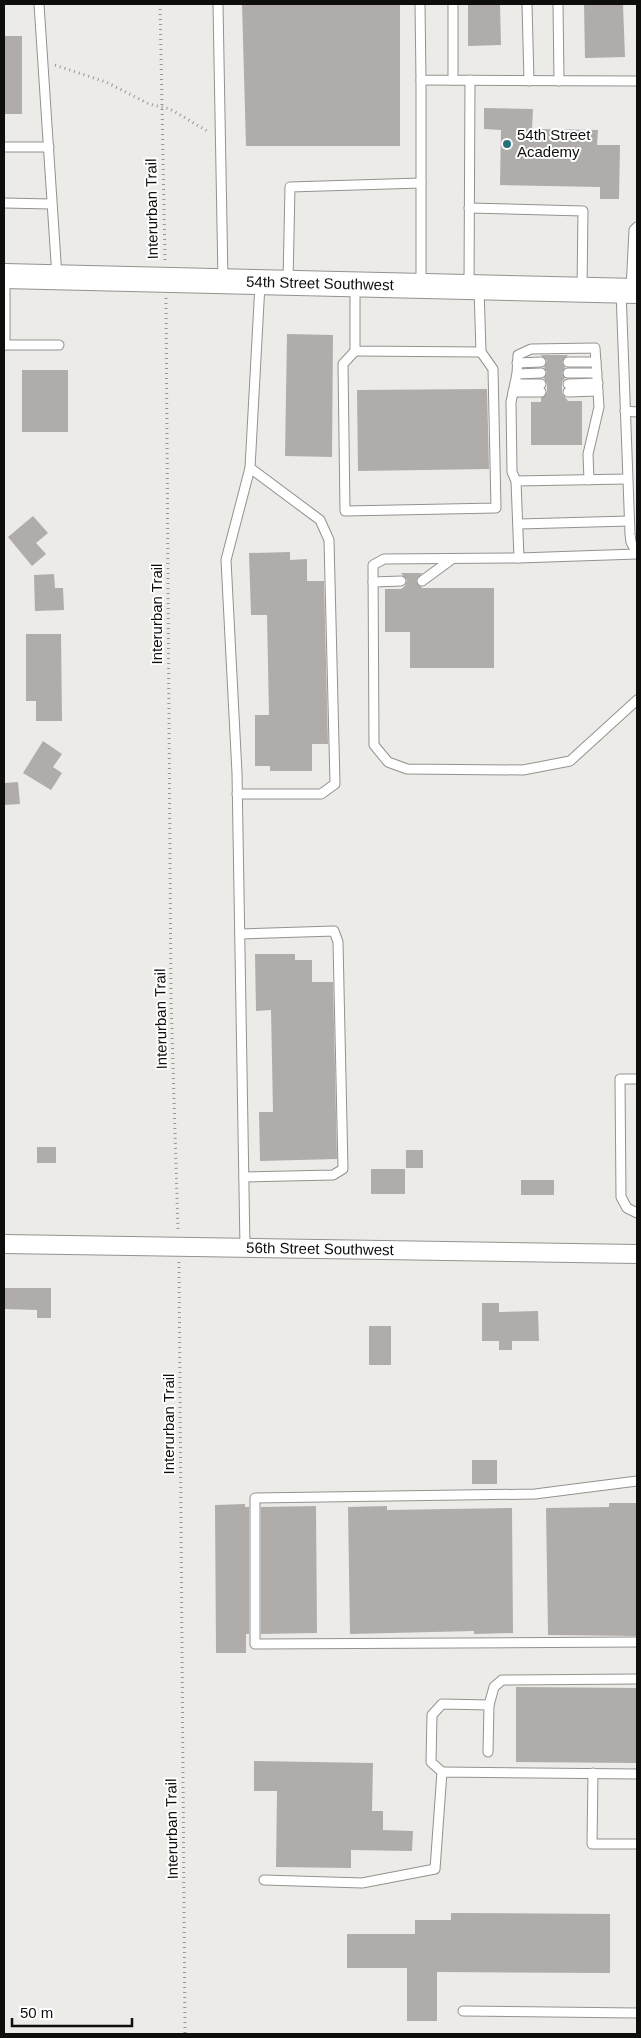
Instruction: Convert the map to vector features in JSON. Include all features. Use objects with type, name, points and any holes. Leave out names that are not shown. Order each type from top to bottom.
[{"type":"main road","name":"54th Street Southwest","points":[[4,276],[630,291]]},
{"type":"street","name":"56th Street Southwest","points":[[4,1244],[637,1254]]},
{"type":"lane","points":[[39,4],[57,277]]},
{"type":"lane","points":[[218,4],[223,281]]},
{"type":"lane","points":[[420,4],[421,285]]},
{"type":"lane","points":[[453,4],[453,80]]},
{"type":"lane","points":[[528,4],[529,81]]},
{"type":"lane","points":[[558,4],[559,81]]},
{"type":"lane","points":[[421,80],[637,81]]},
{"type":"lane","points":[[354,284],[354,351],[343,364],[345,511],[496,508],[493,370],[481,352],[474,287],[470,208],[470,80]]},
{"type":"lane","points":[[4,147],[49,147]]},
{"type":"lane","points":[[288,282],[290,187],[421,184]]},
{"type":"lane","points":[[4,203],[51,204]]},
{"type":"lane","points":[[470,208],[583,211],[582,290]]},
{"type":"lane","points":[[637,227],[634,230],[630,291],[625,412],[627,480],[632,493],[629,522],[631,542],[637,553],[519,558],[384,560],[373,565],[374,745],[388,762],[407,769],[523,770],[570,761],[637,700]]},
{"type":"lane","points":[[4,276],[4,345],[59,345]]},
{"type":"lane","points":[[246,1248],[237,794],[226,560],[250,468],[260,281]]},
{"type":"lane","points":[[519,558],[516,480],[512,472],[511,402],[517,374],[518,355],[531,349],[594,348],[599,407],[588,454],[589,480]]},
{"type":"lane","points":[[354,351],[481,352]]},
{"type":"lane","points":[[517,363],[541,362]]},
{"type":"lane","points":[[568,362],[596,362]]},
{"type":"lane","points":[[568,373],[597,373]]},
{"type":"lane","points":[[517,374],[541,374]]},
{"type":"lane","points":[[568,388],[598,387]]},
{"type":"lane","points":[[514,388],[541,388]]},
{"type":"lane","points":[[625,412],[637,412]]},
{"type":"lane","points":[[237,794],[321,794],[335,784],[329,540],[320,520],[250,468]]},
{"type":"lane","points":[[516,480],[627,480]]},
{"type":"lane","points":[[519,524],[629,522]]},
{"type":"lane","points":[[422,581],[452,559]]},
{"type":"lane","points":[[373,582],[401,581]]},
{"type":"lane","points":[[240,934],[334,931],[338,942],[343,1169],[333,1175],[244,1177]]},
{"type":"lane","points":[[637,1079],[620,1079],[621,1197],[627,1208],[637,1212]]},
{"type":"lane","points":[[637,1481],[535,1494],[255,1498],[255,1644],[637,1642]]},
{"type":"lane","points":[[488,1752],[489,1705],[494,1687],[502,1680],[637,1679]]},
{"type":"lane","points":[[489,1705],[442,1704],[432,1715],[431,1762],[442,1772],[637,1774]]},
{"type":"lane","points":[[264,1880],[362,1883],[435,1869],[442,1772]]},
{"type":"lane","points":[[593,1774],[592,1844],[637,1844]]},
{"type":"lane","points":[[463,2011],[637,2013]]},
{"type":"path","name":"Interurban Trail","points":[[160,4],[165,281],[171,999],[179,1247],[185,2034]]},
{"type":"path","points":[[43,60],[106,82],[149,104],[162,106],[202,126],[220,142]]},
{"type":"building","points":[[242,4],[400,4],[400,146],[246,146]]},
{"type":"building","points":[[468,4],[500,4],[501,45],[468,46]]},
{"type":"building","points":[[584,4],[623,4],[625,57],[585,58]]},
{"type":"building","points":[[4,36],[22,36],[22,114],[4,114]]},
{"type":"building","points":[[484,108],[533,109],[532,129],[598,130],[597,145],[620,145],[619,199],[600,199],[600,187],[500,185],[501,130],[484,129]]},
{"type":"building","points":[[287,334],[333,335],[332,457],[285,456]]},
{"type":"building","points":[[541,355],[568,355],[562,362],[565,368],[562,373],[565,378],[562,382],[562,393],[568,401],[582,401],[582,445],[531,445],[531,402],[541,402],[541,398],[547,392],[547,384],[544,378],[547,372],[544,368],[547,361]]},
{"type":"building","points":[[22,370],[68,370],[68,432],[22,432]]},
{"type":"building","points":[[487,389],[489,469],[358,471],[357,390]]},
{"type":"building","points":[[33,516],[48,533],[36,543],[46,554],[32,566],[8,537]]},
{"type":"building","points":[[290,552],[290,560],[307,559],[307,581],[324,581],[328,744],[312,744],[312,771],[270,771],[270,766],[255,766],[255,715],[269,715],[267,615],[251,615],[249,553]]},
{"type":"building","points":[[401,573],[422,573],[416,581],[422,588],[494,588],[494,668],[410,668],[410,632],[385,632],[385,589],[401,589],[405,586],[407,580]]},
{"type":"building","points":[[54,574],[55,588],[63,588],[64,610],[35,611],[34,575]]},
{"type":"building","points":[[26,634],[61,634],[62,721],[36,721],[36,701],[26,701]]},
{"type":"building","points":[[43,741],[62,754],[53,767],[62,773],[51,790],[23,773]]},
{"type":"building","points":[[18,782],[20,804],[4,805],[4,783]]},
{"type":"building","points":[[255,954],[295,954],[295,960],[312,960],[312,982],[333,982],[337,1159],[260,1161],[259,1112],[273,1112],[271,1010],[256,1011]]},
{"type":"building","points":[[37,1147],[56,1147],[56,1163],[37,1163]]},
{"type":"building","points":[[406,1150],[423,1150],[423,1168],[406,1168]]},
{"type":"building","points":[[371,1169],[405,1169],[405,1194],[371,1194]]},
{"type":"building","points":[[521,1180],[554,1180],[554,1195],[521,1195]]},
{"type":"building","points":[[4,1288],[51,1288],[51,1318],[37,1318],[37,1310],[4,1309]]},
{"type":"building","points":[[482,1303],[499,1303],[499,1312],[538,1311],[539,1341],[512,1341],[512,1350],[499,1350],[499,1341],[482,1341]]},
{"type":"building","points":[[369,1326],[391,1326],[391,1365],[369,1365]]},
{"type":"building","points":[[472,1460],[497,1460],[497,1484],[472,1484]]},
{"type":"building","points":[[609,1503],[637,1503],[637,1636],[548,1635],[546,1508],[609,1507]]},
{"type":"building","points":[[245,1504],[245,1507],[249,1507],[249,1634],[246,1634],[246,1653],[216,1653],[215,1505]]},
{"type":"building","points":[[316,1506],[317,1633],[261,1634],[261,1507]]},
{"type":"building","points":[[387,1506],[387,1510],[512,1508],[513,1633],[474,1634],[474,1631],[350,1634],[348,1507]]},
{"type":"building","points":[[516,1687],[637,1688],[637,1763],[516,1762]]},
{"type":"building","points":[[254,1761],[373,1763],[372,1811],[383,1811],[383,1830],[413,1831],[412,1851],[351,1850],[351,1868],[276,1867],[277,1791],[254,1791]]},
{"type":"building","points":[[451,1913],[610,1914],[610,1973],[437,1972],[437,2021],[407,2021],[407,1968],[347,1968],[347,1934],[415,1934],[415,1920],[451,1920]]},
{"type":"place","name":"54th Street Academy","points":[[507,144]]}]
